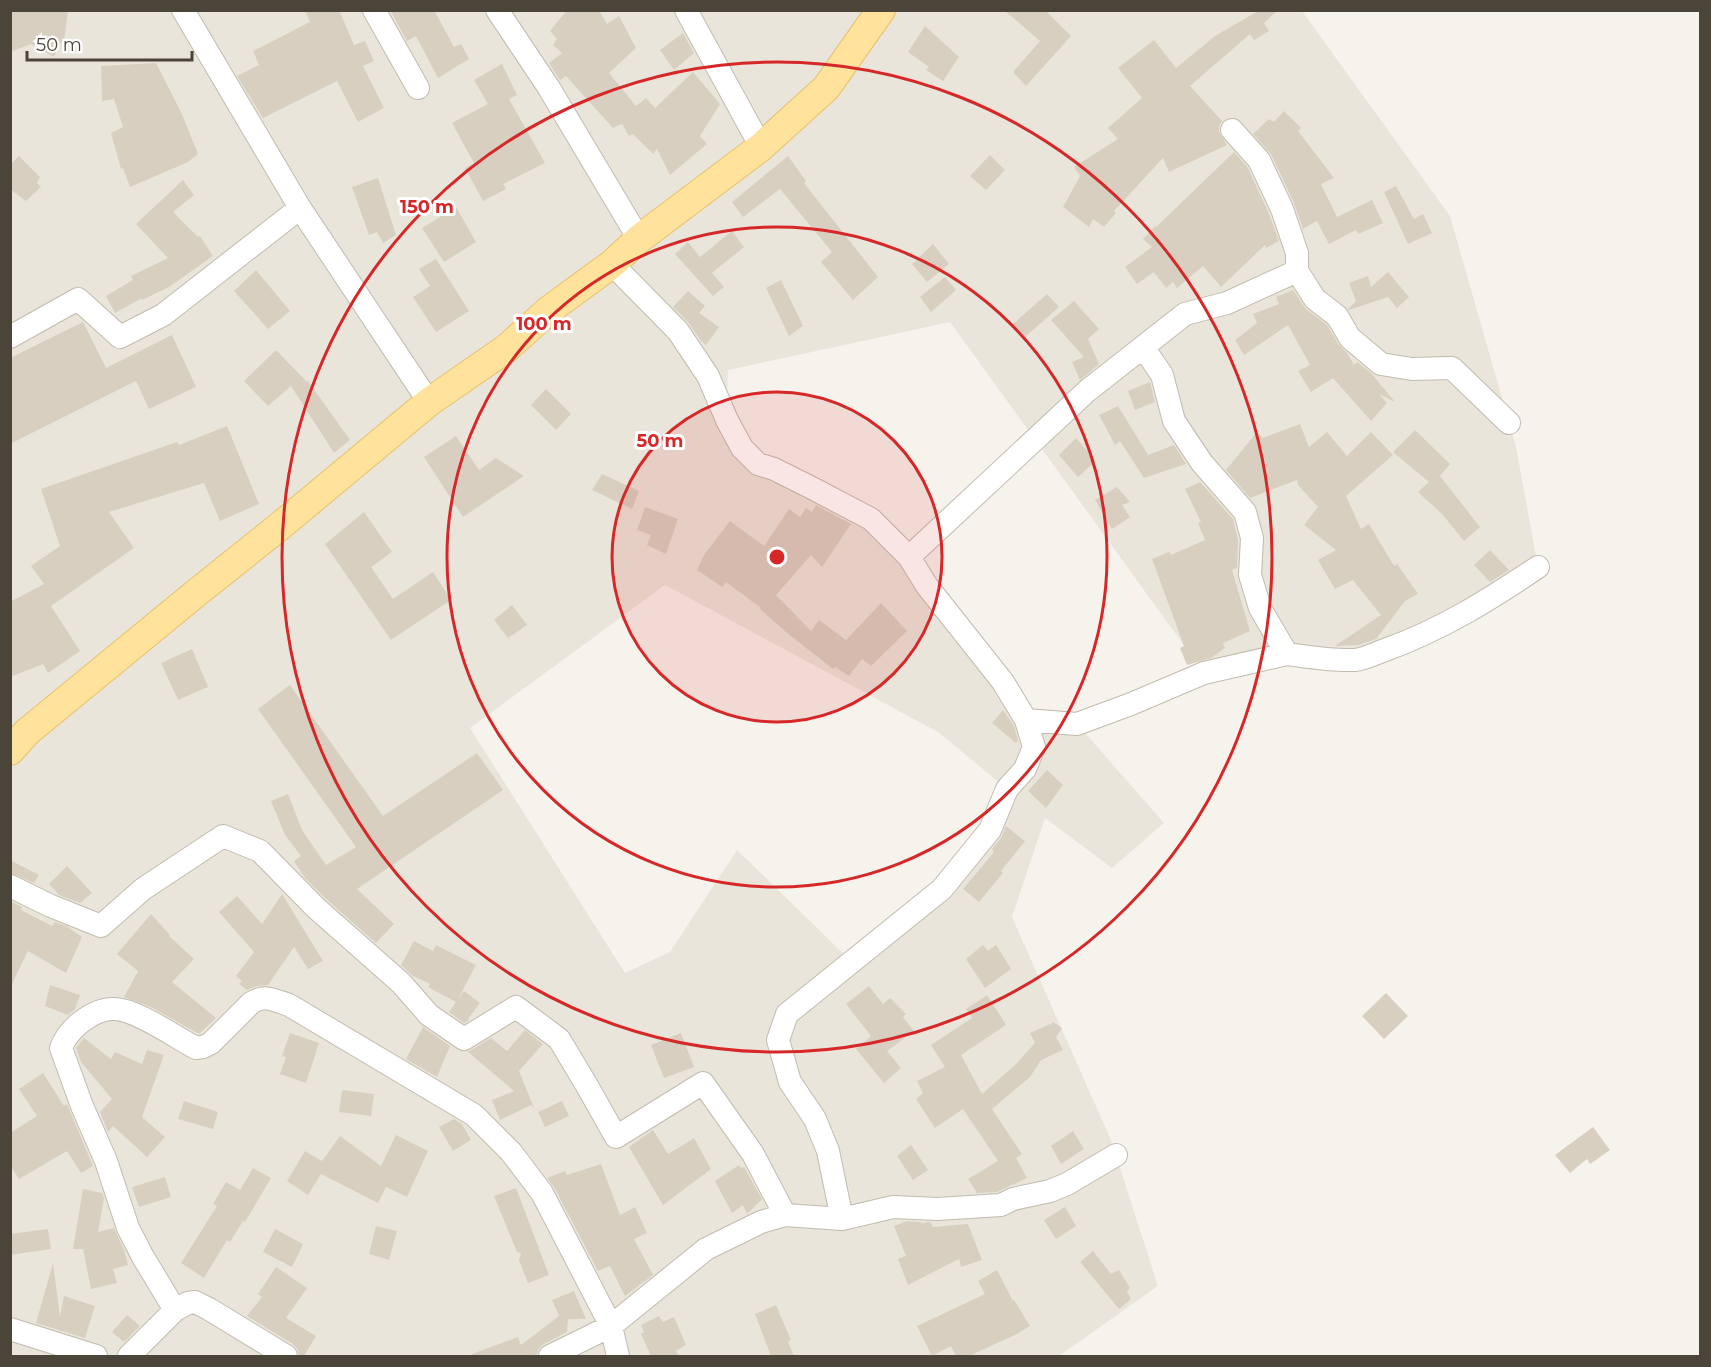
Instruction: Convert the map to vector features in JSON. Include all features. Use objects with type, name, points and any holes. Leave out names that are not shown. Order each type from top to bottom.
[{"type":"main road","points":[[10,751],[27,732],[429,402],[507,348],[549,310],[612,264],[639,239],[761,147],[826,88],[881,10]]},
{"type":"street","points":[[183,10],[300,208],[429,402]]},
{"type":"street","points":[[374,10],[418,88]]},
{"type":"street","points":[[497,10],[549,88],[639,239]]},
{"type":"street","points":[[686,10],[761,147]]},
{"type":"street","points":[[1232,130],[1259,160],[1282,209],[1297,253],[1297,271],[1315,299],[1337,316],[1350,338],[1381,364],[1412,369],[1452,368],[1509,423]]},
{"type":"street","points":[[10,337],[78,299],[120,337],[163,315],[300,208]]},
{"type":"street","points":[[612,264],[678,331],[708,376],[742,448],[758,464],[774,469],[871,519],[909,557],[927,586],[1003,681],[1026,720],[1034,747],[1025,769],[1007,789],[990,830],[942,889],[787,1014],[778,1040],[790,1082],[815,1119],[828,1151],[842,1220]]},
{"type":"street","points":[[909,557],[1087,391],[1185,314],[1227,303],[1297,271]]},
{"type":"street","points":[[1143,347],[1162,375],[1174,421],[1202,463],[1245,512],[1252,538],[1250,575],[1260,608],[1287,654]]},
{"type":"street","points":[[1026,720],[1077,724],[1204,673],[1287,654],[1320,659],[1358,660],[1440,628],[1538,567]]},
{"type":"street","points":[[10,886],[51,906],[101,926],[143,889],[223,836],[260,851],[316,908],[401,983],[429,1015],[464,1039],[516,1007],[559,1039],[616,1137],[703,1083],[753,1154],[785,1215]]},
{"type":"street","points":[[175,1310],[143,1257],[129,1228],[106,1161],[82,1106],[61,1048],[64,1039],[74,1027],[87,1017],[104,1010],[117,1008],[136,1015],[196,1048],[203,1047],[211,1043],[251,1003],[266,997],[289,1005],[474,1115],[511,1152],[542,1193],[611,1326],[618,1356]]},
{"type":"street","points":[[550,1356],[611,1326],[706,1249],[761,1222],[785,1215],[842,1220],[893,1207],[937,1209],[1000,1205],[1013,1199],[1050,1191],[1067,1184],[1116,1155]]},
{"type":"street","points":[[129,1356],[175,1310],[195,1302],[286,1356]]},
{"type":"street","points":[[10,1329],[96,1356]]},
{"type":"shaded area","points":[[10,11],[1302,11],[1450,216],[1516,447],[1538,567],[1439,628],[1320,659],[1204,673],[950,322],[728,370],[727,420],[742,449],[871,519],[1026,720],[1077,724],[1164,823],[1112,868],[1045,818],[1012,917],[1111,1140],[1158,1286],[1059,1356],[11,1356]],"holes":[[[665,585],[938,732],[1007,789],[942,889],[851,961],[737,850],[670,952],[625,973],[470,728]]]},
{"type":"building","points":[[10,10],[68,10],[64,41],[61,42],[54,57],[31,44],[10,52]]},
{"type":"building","points":[[305,10],[339,10],[354,45],[365,41],[374,61],[363,66],[384,108],[358,122],[337,81],[263,118],[237,76],[259,65],[253,51],[310,22]]},
{"type":"building","points":[[390,10],[434,10],[454,47],[461,44],[469,59],[438,78],[416,36],[407,41]]},
{"type":"building","points":[[567,10],[599,10],[607,24],[619,16],[636,48],[609,73],[636,106],[646,98],[655,108],[693,72],[720,104],[700,136],[707,144],[670,175],[657,149],[653,154],[633,134],[629,136],[622,124],[613,128],[566,76],[560,80],[549,63],[562,53],[553,45],[557,39],[550,31]]},
{"type":"building","points":[[1004,10],[1045,10],[1071,36],[1026,86],[1013,72],[1040,41]]},
{"type":"building","points":[[1260,10],[1278,10],[1264,23],[1269,31],[1254,40],[1250,34],[1190,86],[1222,121],[1219,132],[1227,145],[1169,172],[1163,158],[1114,211],[1116,213],[1104,227],[1093,219],[1089,227],[1063,207],[1080,176],[1074,167],[1118,139],[1108,128],[1142,98],[1118,68],[1154,40],[1176,68],[1215,36]]},
{"type":"building","points":[[925,26],[959,57],[943,81],[926,70],[929,67],[908,52]]},
{"type":"building","points":[[683,33],[694,53],[674,70],[660,50]]},
{"type":"building","points":[[156,63],[181,112],[198,154],[188,162],[130,187],[123,168],[121,169],[111,133],[123,127],[114,99],[102,101],[101,66]]},
{"type":"building","points":[[502,64],[517,95],[509,99],[545,163],[503,184],[506,189],[483,201],[465,168],[474,163],[452,123],[488,104],[474,80]]},
{"type":"building","points":[[1284,111],[1301,128],[1298,131],[1334,178],[1321,184],[1337,217],[1372,200],[1383,223],[1358,234],[1356,230],[1329,244],[1317,221],[1303,229],[1294,203],[1271,154],[1253,134],[1269,119],[1274,122]]},
{"type":"building","points":[[1234,152],[1248,168],[1279,241],[1266,248],[1265,245],[1221,287],[1203,266],[1177,288],[1173,282],[1166,288],[1154,272],[1137,284],[1125,267],[1152,247],[1143,239]]},
{"type":"building","points":[[990,155],[1005,170],[986,190],[970,176]]},
{"type":"building","points":[[19,156],[40,177],[37,183],[41,187],[26,201],[10,189],[10,165]]},
{"type":"building","points":[[788,156],[806,181],[804,183],[878,277],[853,300],[821,262],[832,252],[780,189],[743,217],[732,202]]},
{"type":"building","points":[[378,178],[396,235],[383,243],[377,232],[369,235],[352,187]]},
{"type":"building","points":[[183,180],[194,195],[173,212],[198,237],[200,236],[213,256],[169,287],[142,300],[142,298],[115,313],[106,296],[133,280],[131,276],[168,258],[136,224]]},
{"type":"building","points":[[1396,186],[1414,219],[1423,214],[1432,233],[1408,244],[1384,192]]},
{"type":"building","points":[[456,207],[476,242],[444,262],[422,228]]},
{"type":"building","points":[[732,231],[744,247],[712,273],[724,287],[713,296],[675,254],[688,242],[700,257]]},
{"type":"building","points":[[933,244],[949,264],[927,282],[912,264]]},
{"type":"building","points":[[436,259],[469,311],[436,332],[413,297],[430,286],[419,269]]},
{"type":"building","points":[[256,270],[290,311],[268,329],[234,291]]},
{"type":"building","points":[[1388,272],[1409,297],[1397,308],[1388,297],[1348,309],[1356,301],[1349,283],[1368,276],[1371,287]]},
{"type":"building","points":[[945,277],[956,290],[931,312],[920,297]]},
{"type":"building","points":[[781,280],[803,326],[789,336],[766,288]]},
{"type":"building","points":[[1293,290],[1306,309],[1327,325],[1354,365],[1357,362],[1371,373],[1395,402],[1379,394],[1387,403],[1371,421],[1333,378],[1311,392],[1298,371],[1310,365],[1288,325],[1244,355],[1235,340],[1257,323],[1253,314],[1279,304],[1276,297]]},
{"type":"building","points":[[688,291],[705,306],[699,313],[719,327],[706,345],[673,307]]},
{"type":"building","points":[[1047,294],[1059,307],[1025,337],[1013,324]]},
{"type":"building","points":[[1074,301],[1099,329],[1088,339],[1099,364],[1080,380],[1072,362],[1084,357],[1051,320]]},
{"type":"building","points":[[83,322],[106,368],[172,335],[196,387],[149,409],[136,381],[10,444],[10,358]]},
{"type":"building","points":[[276,350],[308,381],[350,440],[334,453],[291,386],[268,406],[244,381]]},
{"type":"building","points":[[1150,382],[1155,402],[1135,410],[1128,391]]},
{"type":"building","points":[[546,389],[571,414],[556,430],[531,405]]},
{"type":"building","points":[[1118,406],[1148,455],[1174,445],[1186,464],[1144,478],[1120,441],[1115,445],[1099,415]]},
{"type":"building","points":[[1300,424],[1309,447],[1327,432],[1347,456],[1371,432],[1393,455],[1346,496],[1361,529],[1369,524],[1394,566],[1397,564],[1418,594],[1405,601],[1376,639],[1359,645],[1335,646],[1381,615],[1353,580],[1335,589],[1318,560],[1336,550],[1304,525],[1318,507],[1298,485],[1297,480],[1250,498],[1226,470],[1257,432],[1263,438]]},
{"type":"building","points":[[227,426],[259,504],[220,521],[204,483],[109,512],[134,548],[51,606],[80,651],[48,673],[43,664],[10,677],[10,602],[44,584],[31,566],[60,546],[41,489],[177,442],[179,445]]},
{"type":"building","points":[[1415,430],[1450,464],[1440,476],[1480,527],[1464,541],[1442,514],[1418,492],[1429,482],[1393,452]]},
{"type":"building","points":[[456,436],[479,470],[496,458],[524,476],[463,517],[424,457]]},
{"type":"building","points":[[1076,438],[1096,461],[1078,477],[1059,455]]},
{"type":"building","points":[[602,474],[639,491],[632,509],[592,490]]},
{"type":"building","points":[[1200,482],[1233,519],[1238,540],[1237,568],[1232,570],[1250,631],[1223,643],[1225,648],[1211,658],[1187,665],[1180,648],[1184,646],[1152,559],[1169,552],[1171,555],[1205,540],[1198,523],[1201,522],[1185,489]]},
{"type":"building","points":[[1117,487],[1130,502],[1122,505],[1130,517],[1112,529],[1095,500]]},
{"type":"building","points":[[816,505],[851,524],[822,567],[811,555],[776,595],[811,631],[819,620],[846,640],[881,603],[907,631],[871,666],[862,659],[849,676],[835,667],[833,669],[787,633],[761,608],[726,582],[722,587],[697,570],[704,555],[730,521],[764,546],[789,509],[800,517],[806,508],[812,512]]},
{"type":"building","points":[[645,507],[678,519],[666,554],[647,545],[651,535],[637,530]]},
{"type":"building","points":[[364,512],[392,552],[371,567],[393,599],[433,572],[451,600],[391,640],[325,544]]},
{"type":"building","points":[[1490,550],[1509,570],[1490,582],[1474,565]]},
{"type":"building","points":[[512,605],[527,625],[508,638],[494,620]]},
{"type":"building","points":[[192,649],[208,687],[178,700],[161,663]]},
{"type":"building","points":[[290,685],[383,816],[477,753],[503,790],[357,889],[394,924],[376,943],[305,878],[294,861],[301,856],[285,835],[271,801],[288,794],[302,830],[326,865],[356,847],[258,709]]},
{"type":"building","points":[[1003,710],[1014,726],[1018,741],[1016,743],[992,723]]},
{"type":"building","points":[[1047,770],[1063,785],[1046,808],[1028,791]]},
{"type":"building","points":[[1006,826],[1025,841],[979,902],[963,889],[994,852],[992,849],[1001,838]]},
{"type":"building","points":[[10,860],[39,875],[34,883],[10,873]]},
{"type":"building","points":[[67,866],[92,893],[80,903],[59,895],[49,884]]},
{"type":"building","points":[[282,894],[323,961],[308,969],[294,947],[268,985],[247,990],[239,984],[242,981],[236,976],[254,952],[219,912],[237,896],[262,924]]},
{"type":"building","points":[[10,901],[22,907],[21,910],[52,926],[55,922],[68,927],[82,937],[66,973],[28,951],[10,988]]},
{"type":"building","points":[[151,914],[169,936],[194,959],[172,982],[216,1018],[199,1034],[151,1007],[124,997],[138,971],[117,954]]},
{"type":"building","points":[[414,941],[433,951],[436,945],[476,965],[458,999],[464,991],[480,1003],[469,1020],[464,1023],[449,1012],[456,1002],[428,987],[430,984],[413,976],[401,965]]},
{"type":"building","points":[[983,945],[988,951],[996,945],[1011,969],[985,988],[966,959]]},
{"type":"building","points":[[50,985],[80,995],[75,1009],[68,1015],[45,1006]]},
{"type":"building","points":[[869,986],[883,1004],[890,998],[906,1014],[903,1017],[914,1031],[887,1051],[901,1068],[884,1083],[856,1049],[871,1036],[846,1004]]},
{"type":"building","points":[[1386,993],[1408,1016],[1384,1039],[1362,1016]]},
{"type":"building","points":[[987,995],[1006,1025],[961,1055],[982,1094],[1015,1065],[1035,1043],[1030,1033],[1053,1022],[1062,1028],[1056,1037],[1063,1050],[1041,1060],[1030,1077],[992,1109],[1022,1154],[1016,1158],[1027,1178],[997,1192],[977,1193],[968,1179],[998,1161],[963,1109],[935,1128],[916,1099],[923,1093],[917,1081],[945,1067],[931,1045],[972,1018],[966,1009]]},
{"type":"building","points":[[423,1027],[450,1046],[437,1077],[406,1059]]},
{"type":"building","points":[[525,1030],[543,1044],[519,1071],[534,1108],[531,1105],[500,1120],[492,1100],[514,1091],[468,1052],[491,1038],[507,1051]]},
{"type":"building","points":[[290,1033],[319,1043],[306,1083],[280,1074],[286,1057],[282,1056]]},
{"type":"building","points":[[681,1033],[694,1067],[664,1078],[651,1045]]},
{"type":"building","points":[[84,1038],[111,1059],[115,1052],[142,1064],[147,1050],[164,1055],[142,1117],[165,1137],[147,1157],[113,1126],[108,1132],[100,1112],[112,1099],[81,1062],[76,1048]]},
{"type":"building","points":[[43,1073],[64,1106],[67,1104],[93,1166],[81,1173],[67,1151],[19,1179],[10,1165],[10,1133],[37,1116],[19,1089]]},
{"type":"building","points":[[342,1090],[374,1094],[371,1116],[339,1112]]},
{"type":"building","points":[[184,1101],[218,1112],[213,1129],[178,1119]]},
{"type":"building","points":[[562,1101],[569,1116],[545,1127],[538,1112]]},
{"type":"building","points":[[454,1119],[462,1124],[471,1140],[453,1151],[439,1127]]},
{"type":"building","points":[[1593,1127],[1610,1150],[1590,1164],[1587,1159],[1570,1173],[1555,1155]]},
{"type":"building","points":[[653,1130],[668,1154],[694,1138],[711,1169],[663,1205],[629,1147]]},
{"type":"building","points":[[1073,1131],[1084,1149],[1061,1164],[1051,1146]]},
{"type":"building","points":[[396,1135],[428,1151],[407,1197],[386,1187],[378,1203],[321,1174],[308,1195],[287,1181],[305,1151],[322,1161],[340,1136],[381,1166]]},
{"type":"building","points":[[911,1145],[928,1170],[913,1180],[897,1156]]},
{"type":"building","points":[[601,1164],[620,1215],[635,1207],[647,1233],[634,1239],[653,1275],[625,1296],[610,1266],[598,1271],[554,1187],[547,1178],[565,1171],[567,1175]]},
{"type":"building","points":[[739,1165],[741,1168],[744,1167],[762,1199],[747,1214],[743,1205],[732,1213],[715,1181]]},
{"type":"building","points":[[253,1168],[271,1178],[245,1222],[243,1221],[230,1242],[227,1240],[204,1278],[181,1263],[217,1206],[213,1204],[226,1182],[240,1190]]},
{"type":"building","points":[[165,1177],[171,1197],[139,1207],[132,1187]]},
{"type":"building","points":[[516,1188],[549,1275],[528,1283],[519,1260],[521,1254],[517,1252],[494,1196]]},
{"type":"building","points":[[83,1189],[102,1193],[104,1198],[98,1232],[114,1228],[128,1265],[113,1269],[117,1283],[91,1289],[83,1249],[73,1249]]},
{"type":"building","points":[[1065,1207],[1076,1226],[1056,1239],[1044,1220]]},
{"type":"building","points":[[907,1221],[930,1222],[933,1227],[968,1224],[982,1260],[961,1267],[959,1259],[908,1285],[898,1259],[906,1256],[894,1226]]},
{"type":"building","points":[[376,1226],[397,1231],[389,1260],[369,1254]]},
{"type":"building","points":[[48,1229],[51,1249],[10,1255],[10,1234]]},
{"type":"building","points":[[275,1229],[303,1244],[292,1267],[263,1252]]},
{"type":"building","points":[[1093,1251],[1111,1274],[1119,1270],[1130,1288],[1127,1291],[1131,1299],[1119,1309],[1080,1262]]},
{"type":"building","points":[[53,1263],[60,1317],[64,1296],[95,1306],[85,1338],[36,1323]]},
{"type":"building","points":[[276,1267],[307,1288],[286,1318],[316,1336],[304,1356],[299,1356],[293,1344],[247,1316],[262,1297],[258,1294]]},
{"type":"building","points":[[997,1270],[1013,1301],[1030,1326],[969,1356],[956,1356],[951,1346],[932,1356],[917,1326],[985,1294],[978,1281]]},
{"type":"building","points":[[574,1291],[586,1319],[568,1319],[567,1332],[544,1344],[539,1348],[537,1354],[531,1356],[472,1356],[472,1354],[518,1337],[521,1345],[559,1316],[552,1300]]},
{"type":"building","points":[[776,1305],[791,1340],[788,1342],[794,1356],[771,1356],[755,1314]]},
{"type":"building","points":[[127,1315],[140,1326],[124,1342],[112,1332]]},
{"type":"building","points":[[659,1316],[663,1322],[674,1317],[686,1345],[676,1351],[679,1356],[651,1356],[641,1334],[644,1332],[641,1325]]}]
